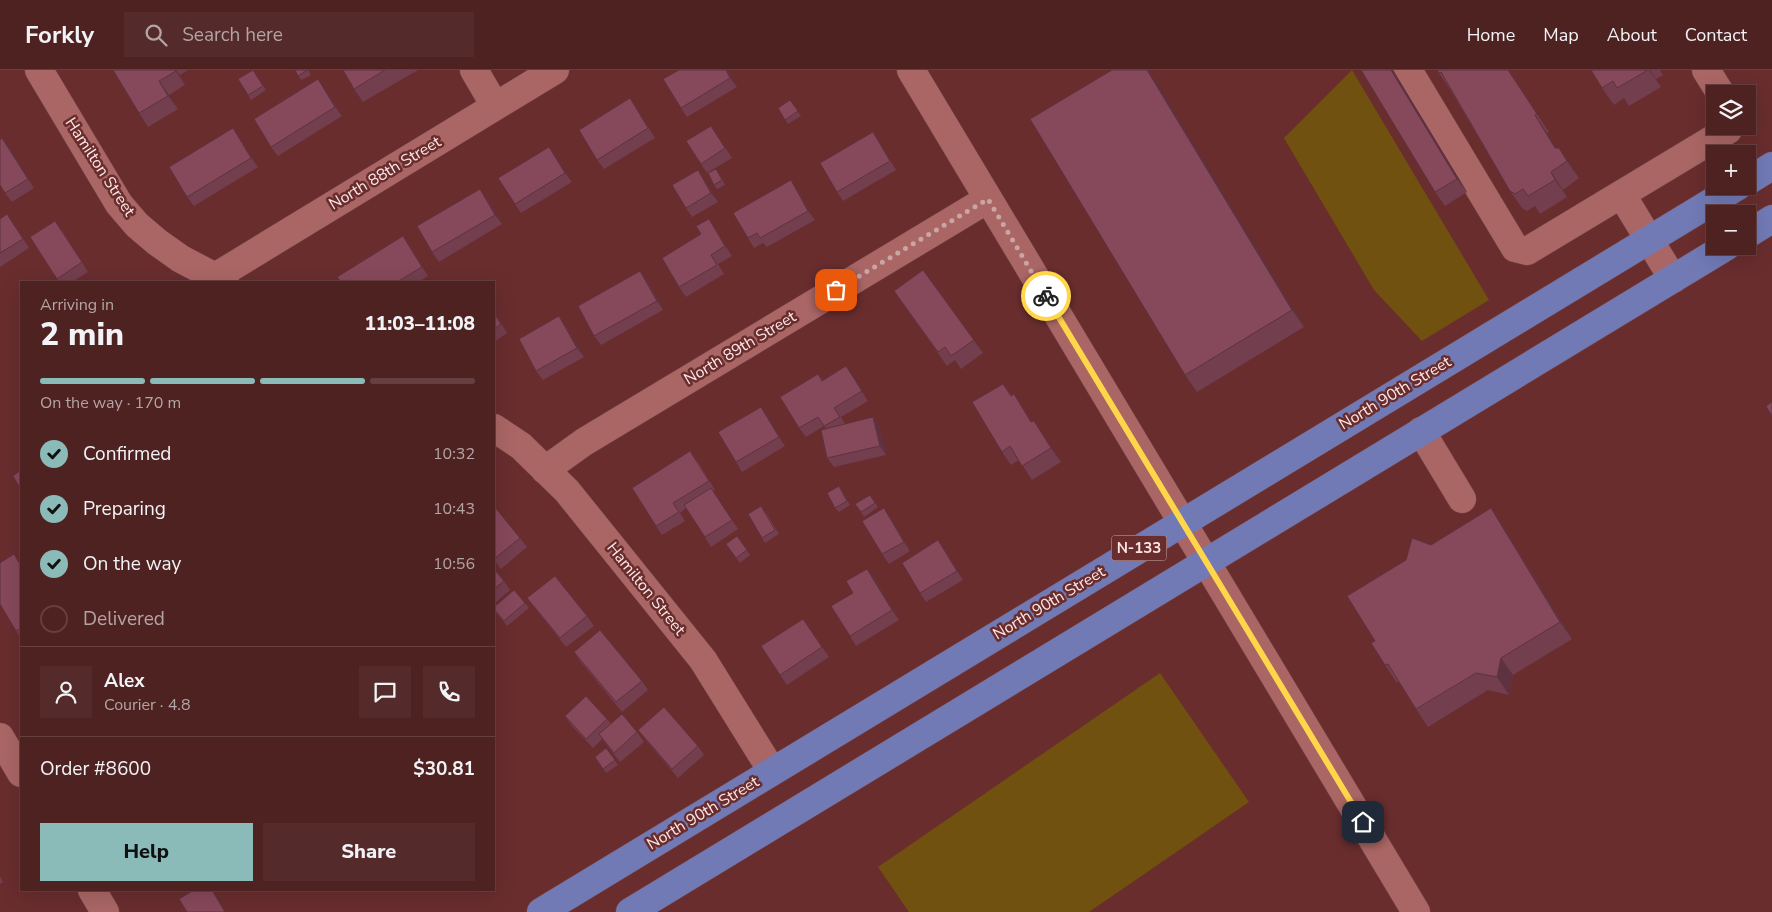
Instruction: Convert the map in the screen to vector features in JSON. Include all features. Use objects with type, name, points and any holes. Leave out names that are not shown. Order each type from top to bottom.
[{"type":"main road","points":[[1756,175],[1772,166]]},
{"type":"main road","name":"North 90th Street","points":[[541,912],[1723,195]]},
{"type":"main road","points":[[1756,229],[1772,219]]},
{"type":"main road","name":"N-133","points":[[630,912],[1712,255]]},
{"type":"street","name":"Hamilton Street","points":[[39,70],[119,204],[137,225],[181,259],[220,280]]},
{"type":"street","points":[[474,70],[496,106]]},
{"type":"street","name":"North 88th Street","points":[[220,280],[555,70]]},
{"type":"street","points":[[911,70],[1416,912]]},
{"type":"street","points":[[1408,70],[1515,248],[1527,251],[1720,135]]},
{"type":"street","points":[[1706,70],[1715,85]]},
{"type":"street","points":[[1622,195],[1673,279]]},
{"type":"street","name":"North 89th Street","points":[[545,470],[584,442],[988,199]]},
{"type":"street","name":"Hamilton Street","points":[[495,429],[521,446],[566,491],[703,660],[772,771]]},
{"type":"street","points":[[1421,432],[1462,499]]},
{"type":"street","points":[[0,737],[20,770]]},
{"type":"street","points":[[93,891],[105,912]]},
{"type":"shaded area","points":[[1352,70],[1489,300],[1422,341],[1374,290],[1284,138]]},
{"type":"shaded area","points":[[1160,673],[1249,802],[1089,912],[909,912],[878,867]]},
{"type":"building","points":[[113,70],[176,71],[159,81],[168,96],[139,113]]},
{"type":"building","points":[[253,70],[263,86],[248,95],[238,79]]},
{"type":"building","points":[[295,70],[307,70],[298,76]]},
{"type":"building","points":[[343,70],[385,70],[354,89]]},
{"type":"building","points":[[679,70],[726,70],[730,78],[681,108],[663,79]]},
{"type":"building","points":[[1112,70],[1147,70],[1292,310],[1185,375],[1030,119]]},
{"type":"building","points":[[1361,70],[1391,70],[1457,179],[1435,192]]},
{"type":"building","points":[[1437,70],[1508,70],[1537,114],[1535,115],[1555,148],[1559,148],[1567,161],[1551,172],[1555,180],[1528,196],[1523,189],[1515,194],[1510,191],[1441,72],[1439,73]]},
{"type":"building","points":[[1591,70],[1648,70],[1617,88],[1613,81],[1602,88]]},
{"type":"building","points":[[318,79],[335,107],[271,147],[254,119]]},
{"type":"building","points":[[630,98],[648,128],[597,160],[579,130]]},
{"type":"building","points":[[790,100],[798,111],[785,120],[778,108]]},
{"type":"building","points":[[711,126],[725,148],[701,164],[686,141]]},
{"type":"building","points":[[233,128],[251,158],[187,197],[169,167]]},
{"type":"building","points":[[873,132],[890,161],[837,192],[820,163]]},
{"type":"building","points":[[2,138],[28,179],[5,193],[0,185],[0,140]]},
{"type":"building","points":[[549,147],[565,173],[515,204],[498,178]]},
{"type":"building","points":[[716,169],[722,180],[714,185],[708,173]]},
{"type":"building","points":[[698,170],[711,193],[686,208],[672,185]]},
{"type":"building","points":[[791,180],[808,211],[760,238],[757,233],[748,238],[733,213]]},
{"type":"building","points":[[480,189],[495,215],[432,252],[417,226]]},
{"type":"building","points":[[7,214],[23,239],[0,253],[0,219]]},
{"type":"building","points":[[709,219],[725,246],[711,255],[717,265],[679,287],[662,258],[701,234],[696,226]]},
{"type":"building","points":[[55,221],[82,262],[57,279],[30,237]]},
{"type":"building","points":[[403,236],[422,267],[399,281],[340,281],[337,277]]},
{"type":"building","points":[[923,270],[974,340],[951,356],[945,347],[938,352],[894,291]]},
{"type":"building","points":[[640,271],[657,301],[594,336],[578,306]]},
{"type":"building","points":[[495,315],[501,324],[495,328]]},
{"type":"building","points":[[559,316],[577,348],[536,371],[519,339]]},
{"type":"building","points":[[846,366],[862,391],[834,408],[840,417],[824,426],[818,417],[799,428],[780,397],[818,374],[822,381]]},
{"type":"building","points":[[1003,384],[1011,396],[1014,394],[1031,422],[1034,421],[1051,448],[1022,466],[1010,446],[1002,452],[972,402]]},
{"type":"building","points":[[1772,402],[1772,416],[1766,406]]},
{"type":"building","points":[[761,407],[779,437],[736,462],[718,432]]},
{"type":"building","points":[[873,417],[880,446],[827,458],[821,430]]},
{"type":"building","points":[[690,451],[709,481],[673,503],[679,512],[656,526],[632,488]]},
{"type":"building","points":[[20,471],[20,488],[13,476]]},
{"type":"building","points":[[839,486],[847,501],[835,508],[827,493]]},
{"type":"building","points":[[711,488],[732,520],[705,537],[684,505]]},
{"type":"building","points":[[870,495],[875,503],[861,512],[855,504]]},
{"type":"building","points":[[761,506],[775,530],[762,538],[748,514]]},
{"type":"building","points":[[495,507],[520,538],[495,558]]},
{"type":"building","points":[[884,508],[904,542],[882,554],[862,521]]},
{"type":"building","points":[[1491,508],[1560,622],[1501,658],[1497,677],[1476,673],[1416,709],[1388,664],[1385,665],[1371,643],[1375,641],[1347,596],[1406,560],[1412,538],[1431,545]]},
{"type":"building","points":[[737,536],[747,550],[736,558],[726,544]]},
{"type":"building","points":[[938,540],[957,571],[920,593],[902,563]]},
{"type":"building","points":[[14,554],[20,564],[20,629],[16,631],[0,604],[0,563]]},
{"type":"building","points":[[867,569],[892,610],[850,636],[831,606],[853,593],[846,581]]},
{"type":"building","points":[[495,570],[504,581],[495,588]]},
{"type":"building","points":[[555,576],[587,616],[560,638],[527,598]]},
{"type":"building","points":[[514,590],[525,603],[504,621],[495,610],[495,606]]},
{"type":"building","points":[[803,619],[822,647],[780,675],[761,646]]},
{"type":"building","points":[[600,630],[642,681],[616,702],[574,652]]},
{"type":"building","points":[[586,696],[607,719],[586,739],[565,716]]},
{"type":"building","points":[[664,707],[698,746],[672,769],[638,730]]},
{"type":"building","points":[[622,714],[637,732],[614,753],[599,734]]},
{"type":"building","points":[[606,748],[615,760],[603,769],[595,757]]},
{"type":"building","points":[[192,891],[213,891],[225,912],[187,912],[179,899]]},
{"type":"way so far","points":[[836,290],[988,199],[1046,296]]},
{"type":"route","points":[[1046,296],[1363,822]]}]
